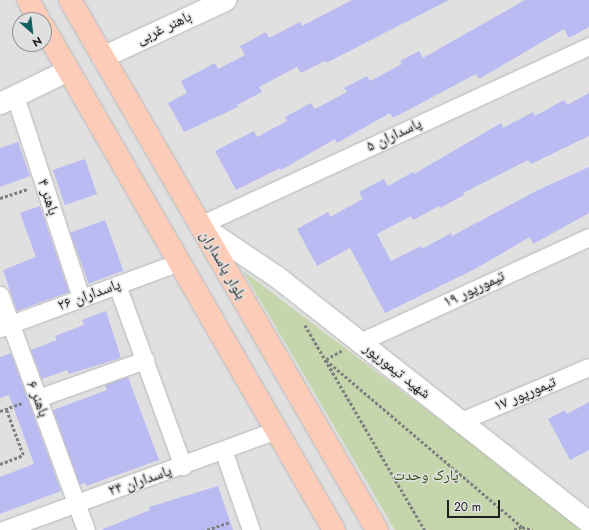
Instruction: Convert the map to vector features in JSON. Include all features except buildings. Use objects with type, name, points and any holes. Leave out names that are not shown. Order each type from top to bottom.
[{"type":"main road","points":[[28,0],[35,12]]},
{"type":"main road","name":"بلوار پاسداران","points":[[70,0],[377,530]]},
{"type":"main road","points":[[52,42],[334,530]]},
{"type":"street","name":"باهنر غربی","points":[[102,57],[225,0]]},
{"type":"street","name":"پاسداران ۵","points":[[200,225],[589,46]]},
{"type":"street","points":[[7,99],[68,70]]},
{"type":"street","name":"باهنر ۴","points":[[7,99],[44,184],[81,298]]},
{"type":"street","name":"شهید تیمورپور","points":[[200,225],[276,276],[589,522]]},
{"type":"street","name":"تیمورپور ۱۹","points":[[360,342],[589,237]]},
{"type":"street","name":"پاسداران ۲۶","points":[[5,326],[179,262]]},
{"type":"street","points":[[117,285],[183,466]]},
{"type":"street","name":"باهنر ۶","points":[[0,295],[5,326],[38,398],[86,530]]},
{"type":"street","points":[[38,398],[144,360]]},
{"type":"street","name":"تیمورپور ۱۷","points":[[460,421],[589,367]]},
{"type":"street","name":"پاسداران ۲۴","points":[[3,530],[183,466],[276,430]]},
{"type":"street","points":[[223,450],[248,523]]},
{"type":"path","points":[[0,198],[44,184]]},
{"type":"path","points":[[303,321],[425,530]]},
{"type":"path","points":[[326,360],[522,527],[533,530]]},
{"type":"path","points":[[0,411],[38,398]]},
{"type":"path","points":[[0,464],[23,456],[6,409]]},
{"type":"path","points":[[208,530],[248,523]]},
{"type":"path","points":[[514,530],[522,527]]},
{"type":"green space","name":"پارک وحدت","points":[[243,271],[579,525],[581,530],[395,530]]}]
